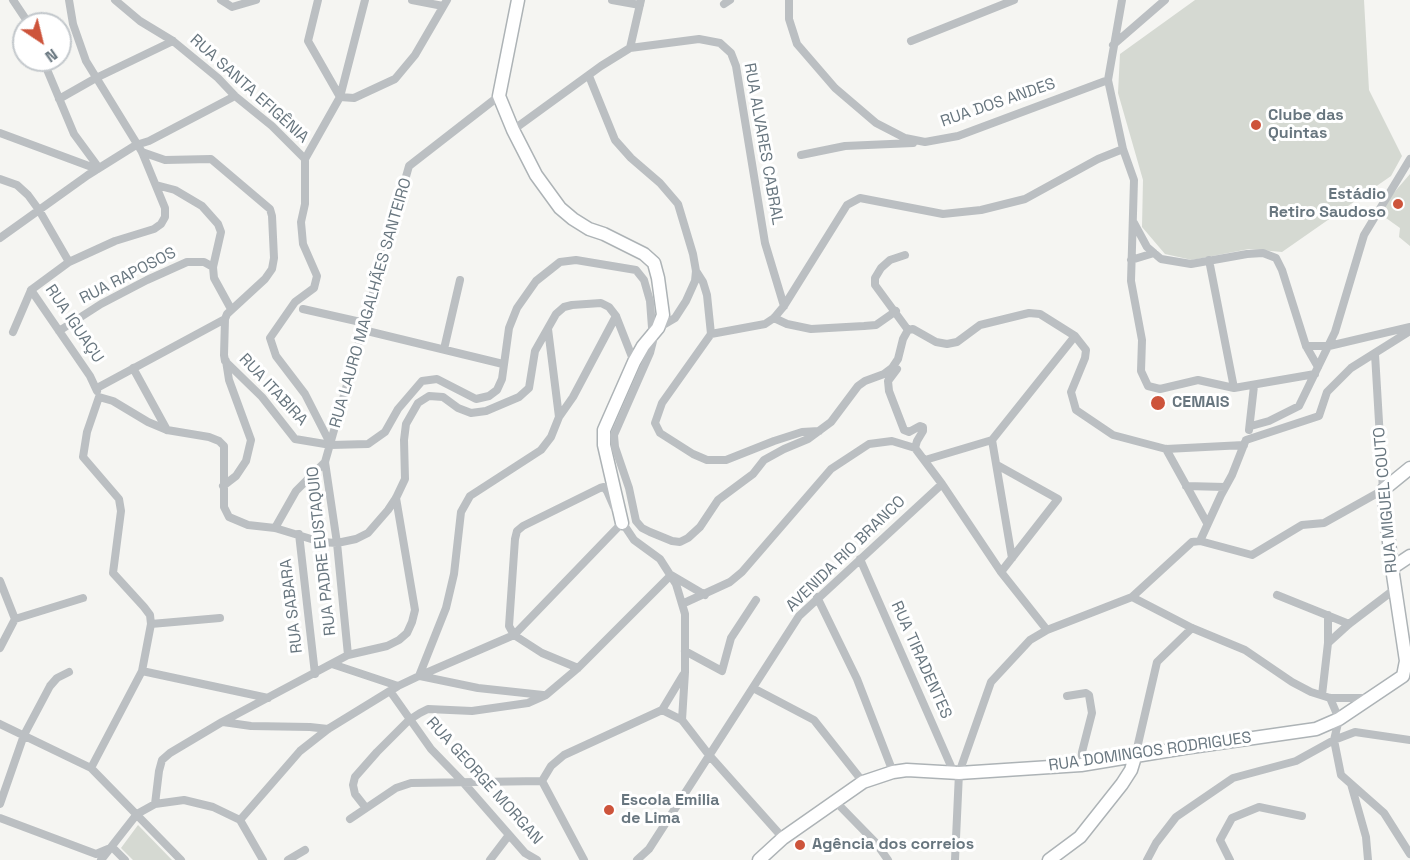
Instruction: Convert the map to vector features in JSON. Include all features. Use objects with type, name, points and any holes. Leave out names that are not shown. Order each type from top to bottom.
[{"type":"street","name":"RUA IGUAÇU","points":[[69,0],[86,61],[139,149],[165,208],[165,217],[154,229],[115,241],[69,262],[31,290],[97,388],[99,397]]},
{"type":"street","name":"RUA SANTA EFIGÊNIA","points":[[115,0],[140,21],[173,41],[218,78],[305,159]]},
{"type":"street","points":[[221,0],[230,7],[256,0]]},
{"type":"street","points":[[318,0],[308,41],[340,97]]},
{"type":"street","points":[[331,445],[305,394],[276,356],[270,338],[295,302],[314,288],[317,276],[303,244],[301,222],[305,204],[305,159],[340,97],[365,0]]},
{"type":"street","points":[[340,97],[354,98],[395,79],[416,55],[445,3],[412,0]]},
{"type":"street","points":[[518,0],[499,96],[513,130],[536,175],[560,208],[589,229],[644,254],[654,263],[658,278],[663,315],[655,332],[634,362],[604,430],[604,445],[622,523]]},
{"type":"street","points":[[612,0],[640,3],[630,48]]},
{"type":"street","name":"RUA DOS ANDES","points":[[789,0],[789,19],[797,44],[835,88],[876,123],[905,138],[925,142],[958,136],[1108,80]]},
{"type":"street","points":[[911,41],[1014,0]]},
{"type":"street","points":[[1122,0],[1108,80],[1123,149],[1134,180],[1131,281],[1142,340],[1141,371],[1148,386],[1160,389],[1198,380],[1234,388],[1295,378],[1316,371]]},
{"type":"street","points":[[1113,45],[1165,0]]},
{"type":"street","name":"RUA ALVARES CABRAL","points":[[513,130],[601,66],[630,48],[699,39],[720,43],[731,53],[736,66],[765,243],[784,306]]},
{"type":"street","points":[[59,99],[96,78],[173,41]]},
{"type":"street","points":[[48,72],[74,134],[98,169]]},
{"type":"street","points":[[589,76],[615,140],[631,158],[660,183],[678,204],[696,271],[686,301],[675,318],[655,332],[650,353],[614,435],[615,447],[629,488],[636,521],[642,528],[672,541],[680,542],[688,538],[700,527],[718,500],[753,474],[764,460],[820,431],[831,422],[858,386],[892,368],[908,330]]},
{"type":"street","points":[[0,238],[98,169],[235,96]]},
{"type":"street","name":"RUA LAURO MAGALHÃES SANTEIRO","points":[[331,445],[409,166],[499,96]]},
{"type":"street","points":[[0,133],[98,169]]},
{"type":"street","points":[[801,154],[845,146],[925,142]]},
{"type":"street","points":[[97,388],[225,319],[231,309],[265,279],[272,269],[273,237],[270,209],[210,159],[165,160],[139,149]]},
{"type":"street","points":[[711,334],[765,324],[774,318],[848,205],[860,198],[943,214],[981,210],[1025,199],[1071,176],[1098,159],[1123,149]]},
{"type":"street","points":[[1251,426],[1269,421],[1299,406],[1335,332],[1364,235],[1409,159]]},
{"type":"street","points":[[0,179],[17,185],[28,195],[69,262]]},
{"type":"street","points":[[156,185],[175,190],[202,206],[218,224],[221,232],[213,267],[214,278],[231,309]]},
{"type":"street","points":[[1133,220],[1147,248],[1161,259],[1191,264],[1247,254],[1263,253],[1276,258],[1316,371]]},
{"type":"street","points":[[1131,260],[1154,253]]},
{"type":"street","points":[[905,255],[890,260],[881,268],[875,278],[875,285],[908,330]]},
{"type":"street","name":"RUA ITABIRA","points":[[225,319],[225,360],[262,397],[295,439],[331,445],[368,444],[385,432],[398,409],[422,381],[437,379],[476,399],[489,396],[497,390],[502,380],[509,328],[517,308],[536,281],[560,262],[576,260],[636,270],[644,280],[655,332]]},
{"type":"street","points":[[1209,260],[1234,388]]},
{"type":"street","name":"RUA RAPOSOS","points":[[59,331],[101,304],[147,279],[187,262],[204,262],[213,267]]},
{"type":"street","points":[[696,271],[704,282],[711,334],[662,403],[655,423],[660,433],[707,460],[726,460],[801,432],[820,431]]},
{"type":"street","points":[[444,350],[460,280]]},
{"type":"street","points":[[13,332],[31,290]]},
{"type":"street","points":[[91,768],[142,671],[151,624],[150,615],[113,573],[121,511],[119,499],[83,457],[87,432],[99,397],[113,401],[148,422],[167,430],[209,437],[219,441],[224,446],[225,453],[224,507],[229,517],[248,525],[275,528],[321,542],[337,543],[356,539],[368,533],[396,498],[405,479],[406,424],[418,403],[429,396],[443,397],[458,408],[471,413],[486,411],[519,397],[529,388],[536,351],[556,314],[564,307],[601,303],[609,308],[616,316],[634,362]]},
{"type":"street","points":[[303,309],[444,350],[503,364]]},
{"type":"street","points":[[774,318],[798,327],[864,326],[876,325],[896,311]]},
{"type":"street","points":[[908,330],[913,329],[936,342],[946,344],[957,342],[980,325],[1029,312],[1040,314],[1075,336],[1086,350],[1071,392],[1076,410],[1113,435],[1166,449],[1245,442],[1319,416],[1327,392],[1351,368],[1410,329]]},
{"type":"street","points":[[419,676],[446,608],[454,574],[461,512],[470,496],[541,450],[551,437],[559,417],[573,396],[616,316]]},
{"type":"street","points":[[548,329],[559,417]]},
{"type":"street","points":[[1306,346],[1329,346],[1410,329]]},
{"type":"street","points":[[925,460],[992,440],[1075,336]]},
{"type":"street","name":"RUA MIGUEL COUTO","points":[[1339,719],[1403,676],[1406,661],[1383,490],[1375,354]]},
{"type":"street","points":[[899,356],[901,364],[887,385],[904,430],[909,432],[920,426],[923,428],[915,448]]},
{"type":"street","points":[[223,486],[236,476],[246,461],[251,440],[229,380],[225,360]]},
{"type":"street","points":[[133,368],[167,430]]},
{"type":"street","points":[[1295,378],[1300,387],[1299,406]]},
{"type":"street","points":[[1200,541],[1251,426],[1254,386]]},
{"type":"street","points":[[992,440],[1012,558]]},
{"type":"street","points":[[682,604],[730,582],[742,572],[831,469],[869,444],[892,441],[915,448],[925,460],[1001,573],[1047,630]]},
{"type":"street","name":"RUA PADRE EUSTAQUIO","points":[[331,445],[325,462],[337,543],[348,655]]},
{"type":"street","points":[[1166,449],[1207,524]]},
{"type":"street","points":[[275,528],[296,491],[325,462]]},
{"type":"street","points":[[998,465],[1058,499],[1001,573]]},
{"type":"street","points":[[956,860],[956,773],[991,682],[1030,640],[1047,630],[1132,597],[1192,542],[1200,541],[1252,555],[1302,525],[1324,523],[1383,490],[1410,468]]},
{"type":"street","name":"AVENIDA RIO BRANCO","points":[[637,860],[649,849],[799,616],[942,484]]},
{"type":"street","points":[[1186,486],[1225,488]]},
{"type":"street","points":[[578,668],[542,653],[514,634],[509,626],[515,539],[517,531],[523,526],[604,487],[622,523],[634,540],[660,559],[671,575],[682,604],[685,615],[682,720]]},
{"type":"street","points":[[155,804],[162,760],[170,753],[222,722],[348,655],[387,646],[407,633],[415,610],[396,498]]},
{"type":"street","points":[[240,820],[300,751],[328,729],[398,686],[514,634],[622,523]]},
{"type":"street","name":"RUA SABARA","points":[[298,534],[315,674]]},
{"type":"street","points":[[1392,568],[1410,556]]},
{"type":"street","name":"RUA TIRADENTES","points":[[860,559],[956,773]]},
{"type":"street","points":[[671,575],[705,595]]},
{"type":"street","points":[[366,808],[355,794],[353,785],[355,777],[410,720],[428,709],[472,711],[528,703],[546,695],[578,668],[671,575]]},
{"type":"street","points":[[0,581],[15,619]]},
{"type":"street","points":[[1328,643],[1395,589]]},
{"type":"street","points":[[1277,596],[1349,624]]},
{"type":"street","points":[[818,597],[857,679],[893,772]]},
{"type":"street","points":[[1132,597],[1192,628],[1245,650],[1292,682],[1326,696],[1371,698]]},
{"type":"street","points":[[0,648],[15,619],[83,598]]},
{"type":"street","points":[[685,651],[722,671],[731,638],[756,600]]},
{"type":"street","points":[[1328,615],[1326,696],[1339,719],[1334,740],[1341,775],[1384,813],[1410,854]]},
{"type":"street","points":[[151,624],[220,618]]},
{"type":"street","points":[[1048,860],[1080,837],[1131,770],[1157,662],[1192,628]]},
{"type":"street","points":[[332,664],[398,686]]},
{"type":"street","points":[[142,671],[268,698]]},
{"type":"street","points":[[0,804],[24,735],[50,686],[57,678],[69,672]]},
{"type":"street","points":[[542,781],[551,766],[564,755],[662,710],[685,672]]},
{"type":"street","points":[[419,676],[499,691],[546,695]]},
{"type":"street","points":[[753,688],[814,720],[863,782]]},
{"type":"street","name":"RUA GEORGE MORGAN","points":[[390,691],[431,749],[525,853],[537,860]]},
{"type":"street","points":[[1067,696],[1086,693],[1089,695],[1091,704],[1092,713],[1081,765]]},
{"type":"street","points":[[662,710],[682,720],[709,755],[783,838]]},
{"type":"street","name":"RUA DOMINGOS RODRIGUES","points":[[759,860],[783,838],[863,782],[893,772],[907,770],[956,773],[1081,765],[1316,729],[1339,719]]},
{"type":"street","points":[[222,722],[251,726],[328,729]]},
{"type":"street","points":[[0,724],[91,768],[181,860]]},
{"type":"street","points":[[1147,860],[1156,843],[1176,817],[1233,778],[1296,761],[1334,740],[1355,732],[1410,740]]},
{"type":"street","points":[[350,819],[396,788],[411,783],[542,781]]},
{"type":"street","points":[[542,781],[584,860]]},
{"type":"street","points":[[1351,783],[1366,837],[1368,860]]},
{"type":"street","points":[[0,818],[97,858],[112,847],[137,814],[155,804],[184,800],[213,807],[240,820],[262,860]]},
{"type":"street","points":[[835,801],[876,843],[888,860]]},
{"type":"street","points":[[1230,860],[1220,840],[1232,818],[1259,807],[1302,816]]},
{"type":"street","points":[[490,860],[509,835]]},
{"type":"street","points":[[112,847],[125,860]]},
{"type":"street","points":[[288,860],[305,850]]},
{"type":"shaded area","name":"Clube das Quintas","points":[[1195,0],[1364,0],[1369,90],[1402,156],[1391,176],[1282,252],[1249,249],[1192,260],[1165,254],[1142,227],[1143,180],[1118,93],[1120,54]]},
{"type":"shaded area","name":"Estádio Retiro Saudoso","points":[[1410,174],[1410,246],[1399,237],[1400,228],[1379,213]]},
{"type":"shaded area","points":[[138,825],[172,860],[133,860],[121,848]]},
{"type":"place","name":"Clube das Quintas","points":[[1256,125]]},
{"type":"place","name":"Estádio Retiro Saudoso","points":[[1398,204]]},
{"type":"place","name":"CEMAIS","points":[[1158,403]]},
{"type":"place","name":"Escola Emilia de Lima","points":[[609,810]]},
{"type":"place","name":"Agência dos correios","points":[[800,845]]}]
